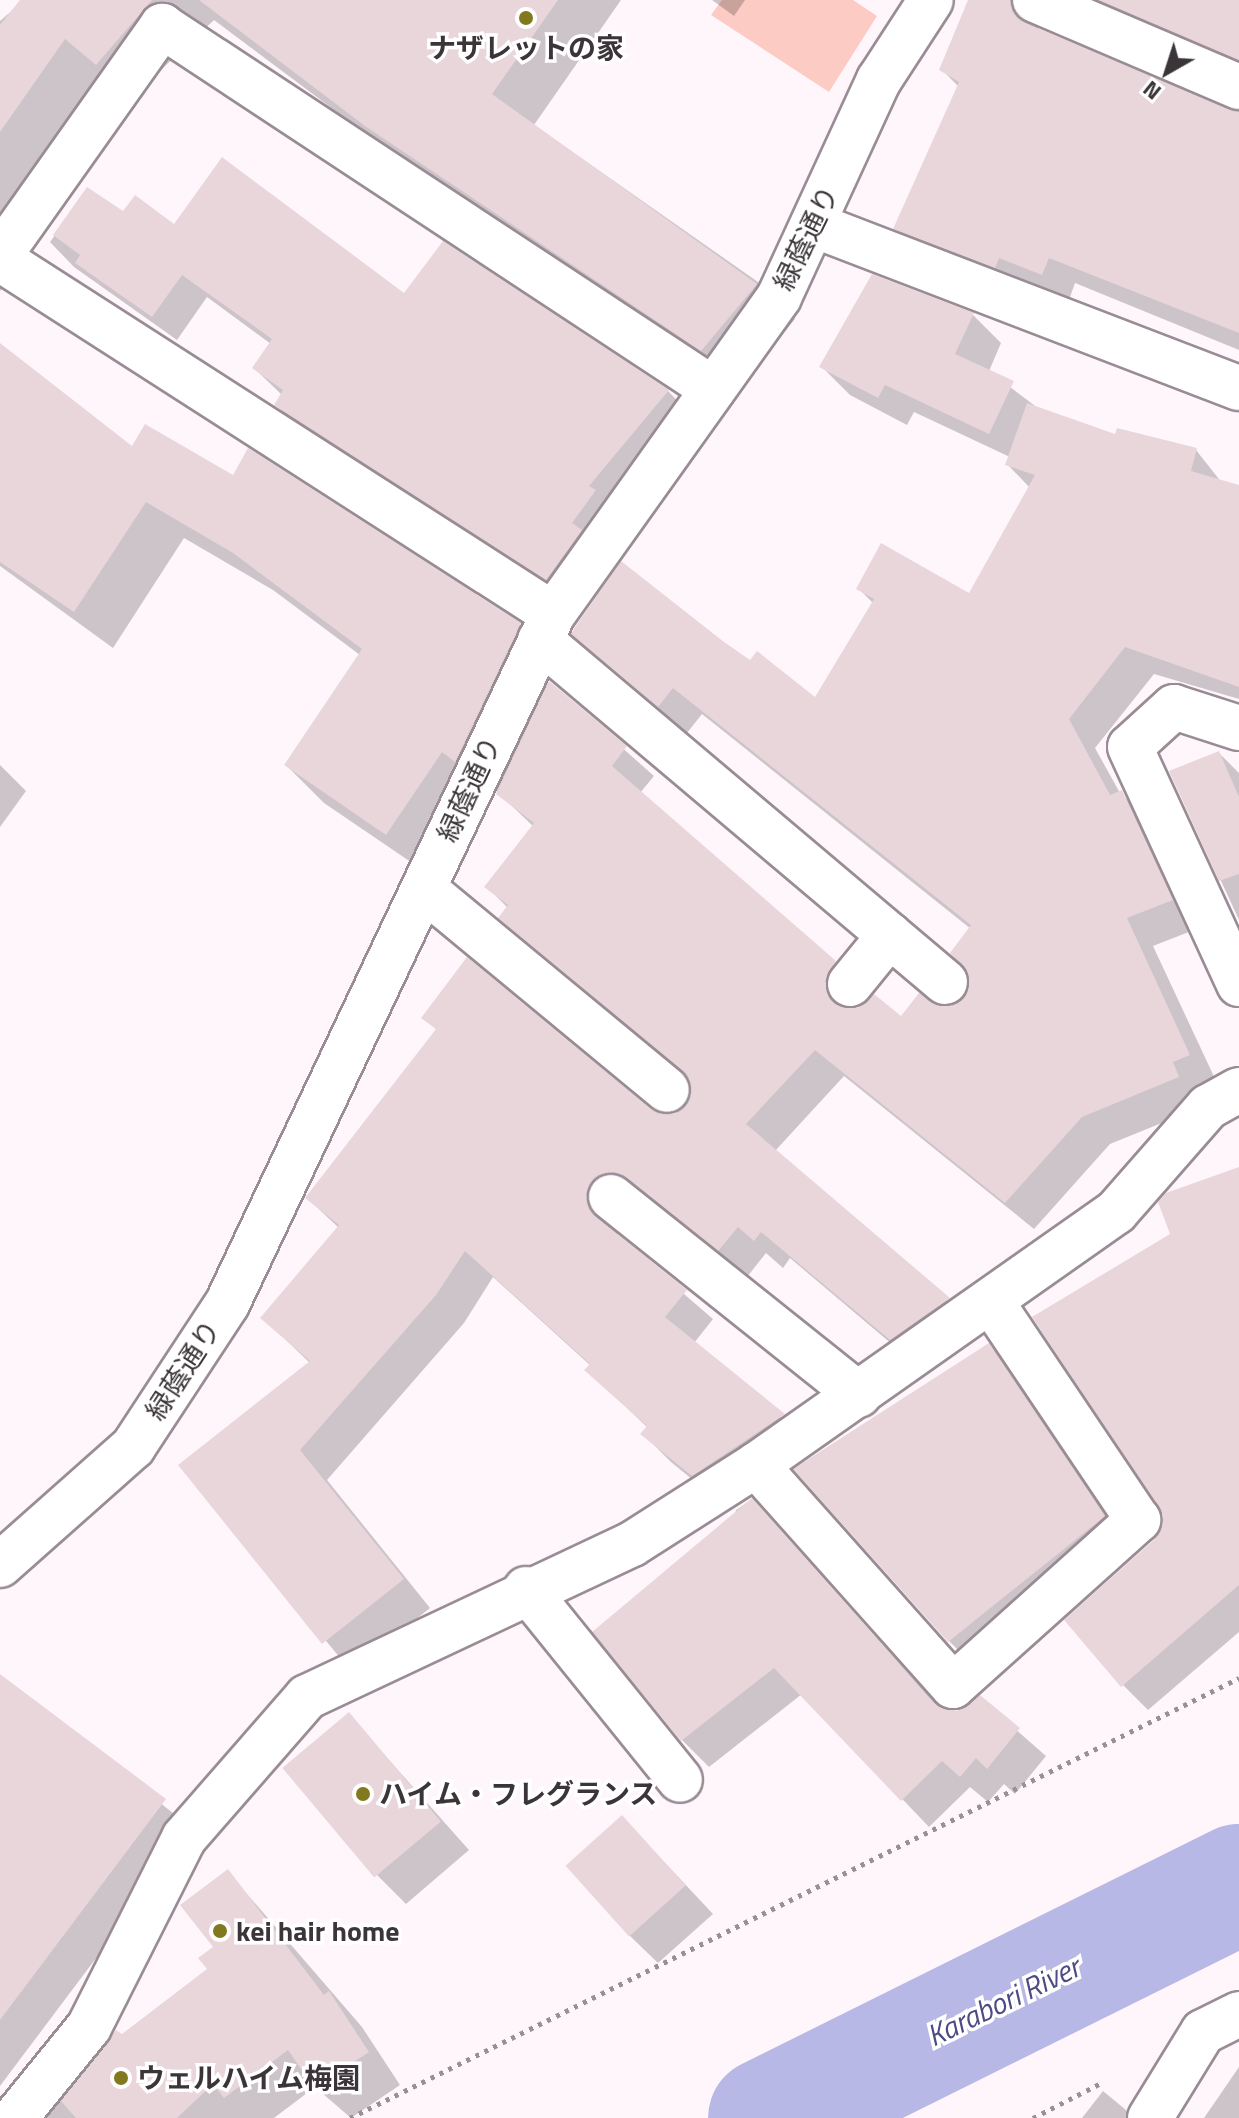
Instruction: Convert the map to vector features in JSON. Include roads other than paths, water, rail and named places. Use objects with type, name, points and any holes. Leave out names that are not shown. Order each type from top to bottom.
[{"type":"street","name":"緑蔭通り","points":[[0,1565],[133,1447],[227,1304],[546,627],[779,297],[879,80],[931,0]]},
{"type":"street","points":[[1035,0],[1239,87]]},
{"type":"street","points":[[713,389],[162,26],[0,257],[546,627],[945,982]]},
{"type":"street","points":[[814,225],[1239,388]]},
{"type":"street","points":[[1239,728],[1174,707],[1130,747],[1239,984]]},
{"type":"street","points":[[424,889],[667,1090]]},
{"type":"street","points":[[850,984],[890,935]]},
{"type":"street","points":[[15,2118],[89,2027],[184,1838],[307,1697],[526,1589],[632,1544],[756,1465],[1116,1212],[1208,1107],[1239,1090]]},
{"type":"street","points":[[611,1197],[859,1395]]},
{"type":"street","points":[[756,1465],[953,1686],[1138,1520],[991,1301]]},
{"type":"street","points":[[526,1589],[680,1780]]},
{"type":"street","points":[[1150,2118],[1227,2033]]},
{"type":"waterway","name":"Karabori River","points":[[768,2118],[1239,1884]]},
{"type":"place","name":"ナザレットの家","points":[[526,18]]},
{"type":"place","name":"ハイム・フレグランス","points":[[363,1794]]},
{"type":"place","name":"kei hair home","points":[[220,1931]]},
{"type":"place","name":"ウェルハイム梅園","points":[[121,2078]]}]
